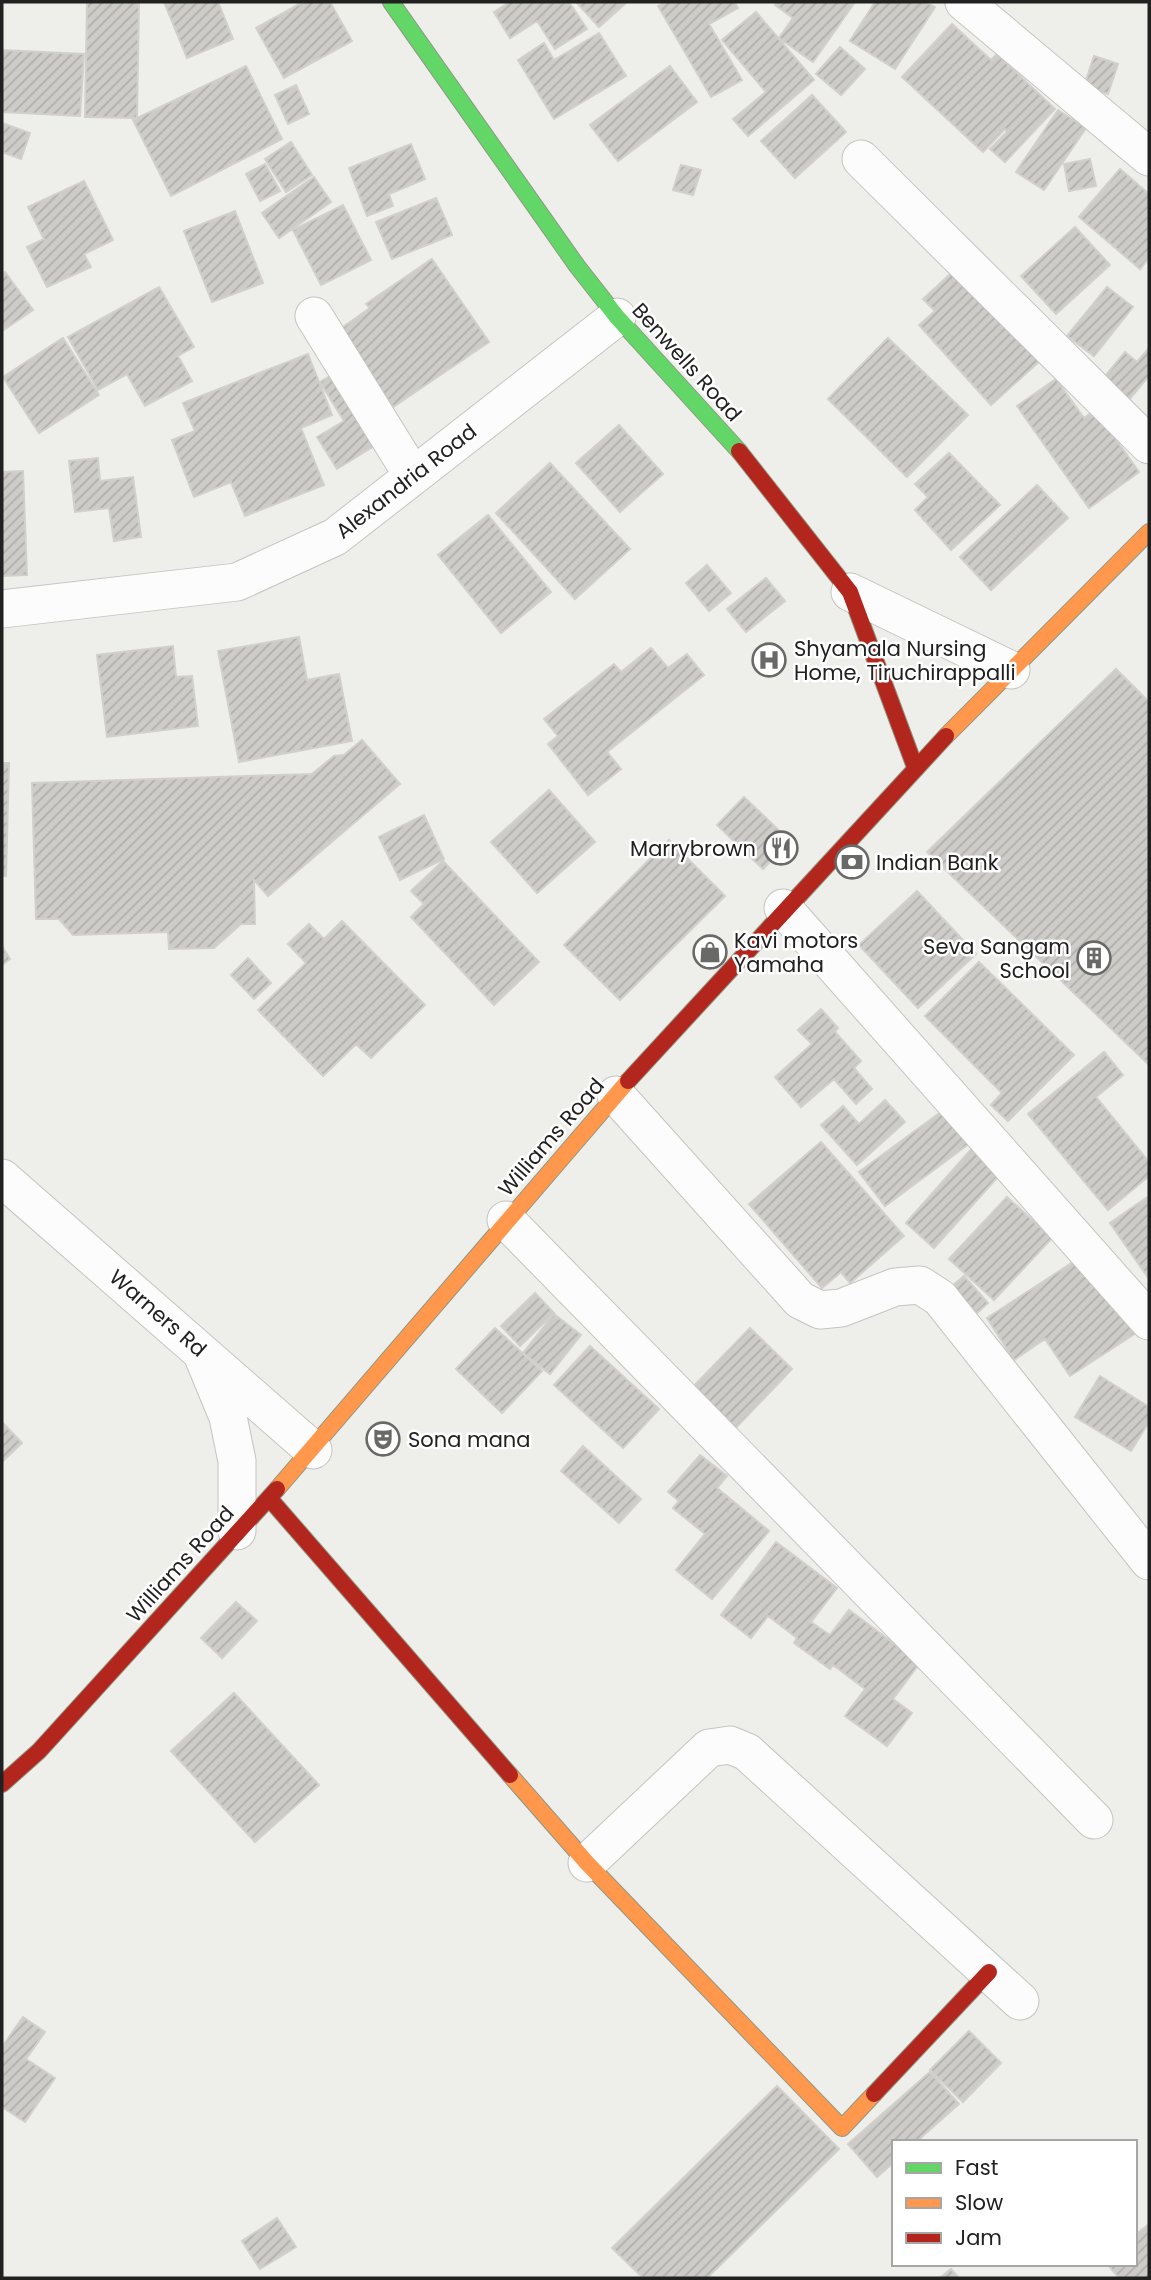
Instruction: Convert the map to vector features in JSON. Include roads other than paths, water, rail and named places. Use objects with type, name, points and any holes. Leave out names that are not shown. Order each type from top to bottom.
[{"type":"street","name":"Benwells Road","points":[[391,2],[577,266],[617,317],[762,477],[850,592],[915,768]]},
{"type":"street","points":[[964,2],[1149,157]]},
{"type":"street","points":[[861,159],[1149,445]]},
{"type":"street","points":[[314,316],[413,476]]},
{"type":"street","name":"Alexandria Road","points":[[2,609],[237,582],[335,537],[617,317]]},
{"type":"street","name":"Williams Road","points":[[2,1784],[39,1751],[313,1450],[506,1220],[783,908],[915,768],[1149,532]]},
{"type":"street","points":[[850,592],[1011,670]]},
{"type":"street","points":[[783,908],[1149,1321]]},
{"type":"street","points":[[616,1094],[800,1300],[820,1310],[841,1308],[895,1287],[920,1285],[940,1298],[1149,1561]]},
{"type":"street","name":"Warners Rd","points":[[2,1178],[313,1450]]},
{"type":"street","points":[[506,1220],[1094,1821]]},
{"type":"street","points":[[200,1351],[231,1428],[237,1461],[237,1531]]},
{"type":"street","points":[[269,1498],[587,1863],[842,2128],[989,1972]]},
{"type":"street","points":[[587,1863],[709,1748],[730,1745],[747,1752],[1020,2001]]},
{"type":"place","name":"Shyamala Nursing Home, Tiruchirappalli","points":[[769,660]]},
{"type":"place","name":"Marrybrown","points":[[781,848]]},
{"type":"place","name":"Indian Bank","points":[[852,862]]},
{"type":"place","name":"Kavi motors Yamaha","points":[[710,952]]},
{"type":"place","name":"Seva Sangam School","points":[[1094,958]]},
{"type":"place","name":"Sona mana","points":[[383,1439]]}]
